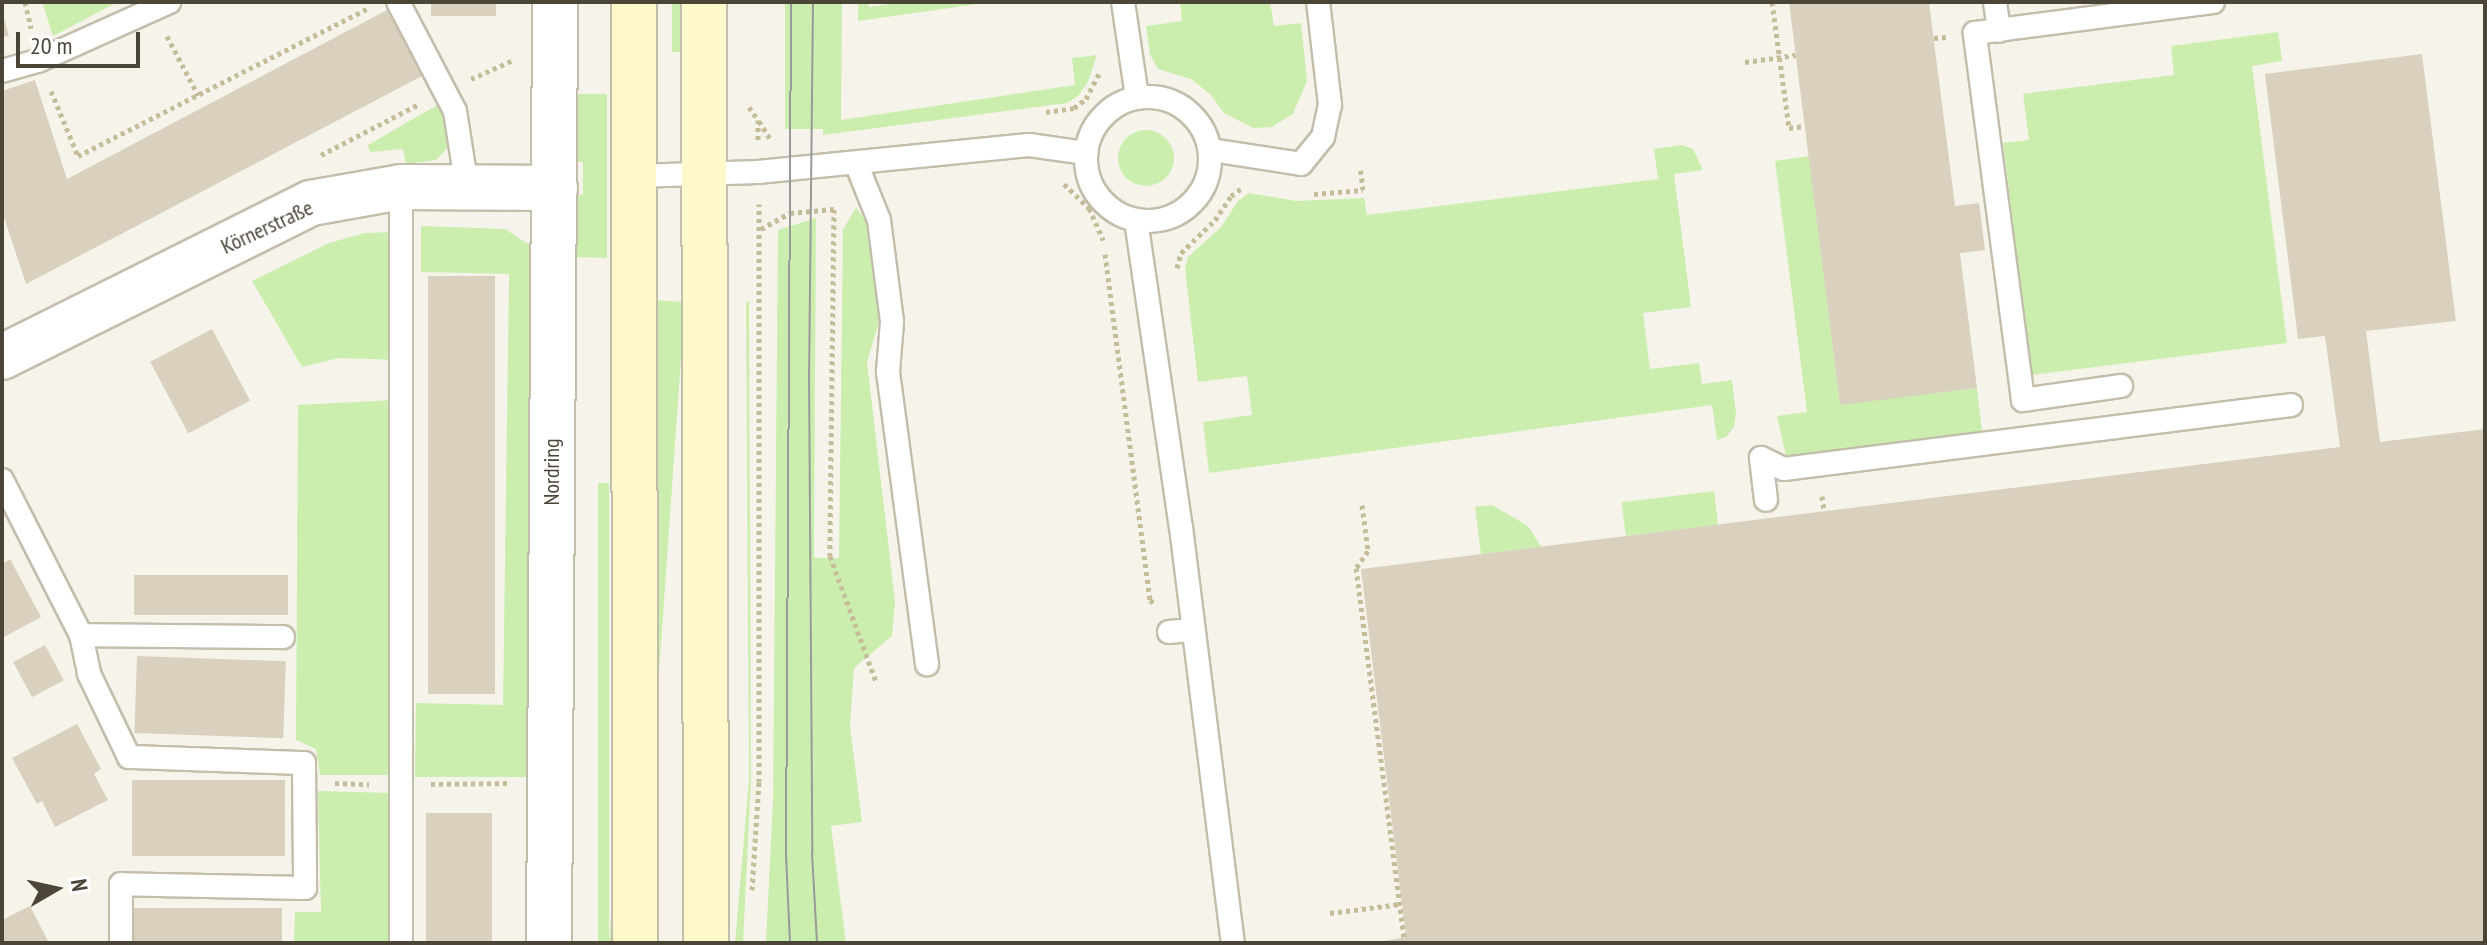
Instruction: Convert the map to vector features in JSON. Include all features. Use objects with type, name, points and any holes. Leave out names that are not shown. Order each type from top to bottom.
[{"type":"main road","points":[[634,2],[635,943]]},
{"type":"main road","points":[[704,2],[706,943]]},
{"type":"street","name":"Nordring","points":[[549,943],[555,2]]},
{"type":"street","name":"Körnerstraße","points":[[2,357],[311,203],[401,187],[555,188]]},
{"type":"lane","points":[[398,2],[455,111],[467,188]]},
{"type":"lane","points":[[1123,2],[1137,97]]},
{"type":"lane","points":[[1211,150],[1301,164],[1323,137],[1330,105],[1318,2]]},
{"type":"lane","points":[[1995,2],[1999,31]]},
{"type":"lane","points":[[2121,386],[2023,400],[1975,33],[2213,2]]},
{"type":"lane","points":[[2,71],[38,61],[161,6]]},
{"type":"lane","points":[[1137,97],[1158,97],[1178,103],[1194,116],[1211,150],[1209,174],[1202,191],[1190,206],[1155,221],[1136,220],[1104,203],[1087,172],[1086,153],[1091,133],[1102,116],[1118,104],[1137,97]]},
{"type":"lane","points":[[635,176],[758,172],[1029,145],[1086,153]]},
{"type":"lane","points":[[856,163],[870,190],[879,220],[892,322],[888,372],[927,664]]},
{"type":"lane","points":[[401,187],[401,943]]},
{"type":"lane","points":[[1136,220],[1148,282],[1233,943]]},
{"type":"lane","points":[[1766,500],[1761,458],[1784,469],[2291,405]]},
{"type":"lane","points":[[2,480],[81,635],[89,674],[129,757],[304,763],[305,888],[121,884],[121,943]]},
{"type":"lane","points":[[1169,632],[1193,630]]},
{"type":"lane","points":[[81,635],[283,637]]},
{"type":"path","points":[[25,2],[38,61],[78,156],[382,2]]},
{"type":"path","points":[[1772,2],[1789,128],[1805,126]]},
{"type":"path","points":[[161,6],[198,95]]},
{"type":"path","points":[[1745,62],[1796,55]]},
{"type":"path","points":[[1044,112],[1074,108],[1086,99],[1102,62]]},
{"type":"path","points":[[747,103],[758,120],[761,229],[759,782],[752,891]]},
{"type":"path","points":[[1311,194],[1363,190],[1360,167]]},
{"type":"path","points":[[1058,181],[1089,208],[1102,234],[1150,600],[1193,630]]},
{"type":"path","points":[[1179,281],[1177,265],[1181,253],[1215,220],[1231,196],[1245,186],[1254,185]]},
{"type":"path","points":[[761,229],[790,213],[834,209],[849,196],[870,190]]},
{"type":"path","points":[[834,209],[830,556],[876,682]]},
{"type":"path","points":[[1362,505],[1368,551],[1356,568],[1359,609],[1405,943]]},
{"type":"path","points":[[1330,913],[1400,904]]},
{"type":"green space","points":[[42,2],[118,2],[53,36]]},
{"type":"green space","points":[[672,2],[683,2],[683,52],[672,52]]},
{"type":"green space","points":[[785,2],[842,2],[841,120],[1075,85],[1072,58],[1097,55],[1088,82],[1078,96],[1067,103],[823,135],[823,129],[785,129]]},
{"type":"green space","points":[[858,2],[868,2],[869,7],[904,2],[993,2],[858,21]]},
{"type":"green space","points":[[1180,2],[1270,2],[1274,26],[1301,23],[1307,81],[1293,114],[1272,127],[1253,128],[1224,113],[1211,95],[1191,79],[1158,69],[1150,54],[1146,26],[1182,21]]},
{"type":"green space","points":[[2278,32],[2282,61],[2252,66],[2287,343],[2032,375],[2003,143],[2029,140],[2023,94],[2174,75],[2171,46]]},
{"type":"green space","points":[[572,94],[607,94],[607,258],[572,257],[572,195],[583,195],[583,162],[572,161]]},
{"type":"green space","points":[[439,104],[451,126],[447,148],[436,160],[406,164],[403,149],[370,152],[368,145]]},
{"type":"green space","points":[[1146,130],[1166,138],[1174,158],[1166,178],[1146,186],[1126,178],[1118,158],[1126,138]]},
{"type":"green space","points":[[1682,145],[1693,149],[1703,170],[1674,174],[1691,307],[1643,313],[1650,369],[1699,363],[1702,384],[1732,380],[1736,414],[1734,427],[1726,437],[1717,440],[1712,405],[1209,473],[1203,422],[1252,415],[1247,376],[1198,382],[1185,268],[1188,257],[1221,227],[1238,201],[1249,193],[1296,201],[1364,198],[1367,215],[1658,179],[1654,149]]},
{"type":"green space","points":[[1809,156],[1840,404],[1977,388],[1982,431],[1786,456],[1777,416],[1807,412],[1775,161]]},
{"type":"green space","points":[[856,207],[866,222],[880,318],[867,362],[895,601],[892,636],[854,668],[850,726],[862,822],[831,826],[846,943],[766,943],[773,800],[778,230],[816,218],[814,558],[839,558],[843,230]]},
{"type":"green space","points":[[421,226],[505,229],[533,247],[538,777],[415,777],[416,703],[503,705],[509,274],[421,272]]},
{"type":"green space","points":[[394,232],[396,360],[339,358],[302,367],[252,281],[329,243],[365,233]]},
{"type":"green space","points":[[654,300],[685,302],[640,943],[609,941]]},
{"type":"green space","points":[[746,302],[749,302],[751,780],[743,943],[735,943],[749,780]]},
{"type":"green space","points":[[393,400],[393,775],[320,775],[316,749],[296,740],[298,405]]},
{"type":"green space","points":[[598,483],[609,483],[609,943],[598,943]]},
{"type":"green space","points":[[1714,491],[1718,525],[1626,536],[1622,502]]},
{"type":"green space","points":[[1492,505],[1528,526],[1541,547],[1481,554],[1475,507]]},
{"type":"green space","points":[[318,791],[393,793],[390,943],[294,943],[295,912],[321,912]]},
{"type":"building","points":[[431,2],[496,2],[496,16],[431,16]]},
{"type":"building","points":[[1789,2],[1929,2],[1955,206],[1979,203],[1985,250],[1960,253],[1977,388],[1840,405]]},
{"type":"building","points":[[387,10],[422,76],[26,284],[2,211],[2,91],[35,80],[67,179]]},
{"type":"building","points":[[2,11],[9,36],[2,37]]},
{"type":"building","points":[[2422,54],[2456,321],[2366,331],[2380,442],[2485,429],[2485,943],[1374,943],[1406,937],[1361,569],[2340,447],[2325,336],[2298,339],[2265,74]]},
{"type":"building","points":[[428,276],[495,276],[495,694],[428,694]]},
{"type":"building","points":[[212,329],[250,401],[188,433],[150,362]]},
{"type":"building","points":[[10,559],[41,617],[4,637],[2,564]]},
{"type":"building","points":[[134,575],[288,575],[288,615],[134,615]]},
{"type":"building","points":[[45,645],[64,680],[32,697],[13,662]]},
{"type":"building","points":[[137,656],[286,661],[283,738],[134,733]]},
{"type":"building","points":[[77,724],[101,769],[94,774],[108,800],[55,827],[42,801],[37,804],[12,758]]},
{"type":"building","points":[[132,780],[285,780],[285,856],[132,856]]},
{"type":"building","points":[[426,813],[492,813],[492,943],[426,943]]},
{"type":"building","points":[[30,906],[48,941],[2,943],[2,920]]},
{"type":"building","points":[[133,908],[282,908],[282,943],[133,943]]},
{"type":"tram line","points":[[790,943],[786,854],[791,2]]},
{"type":"tram line","points":[[813,2],[809,371],[812,853],[817,943]]}]
